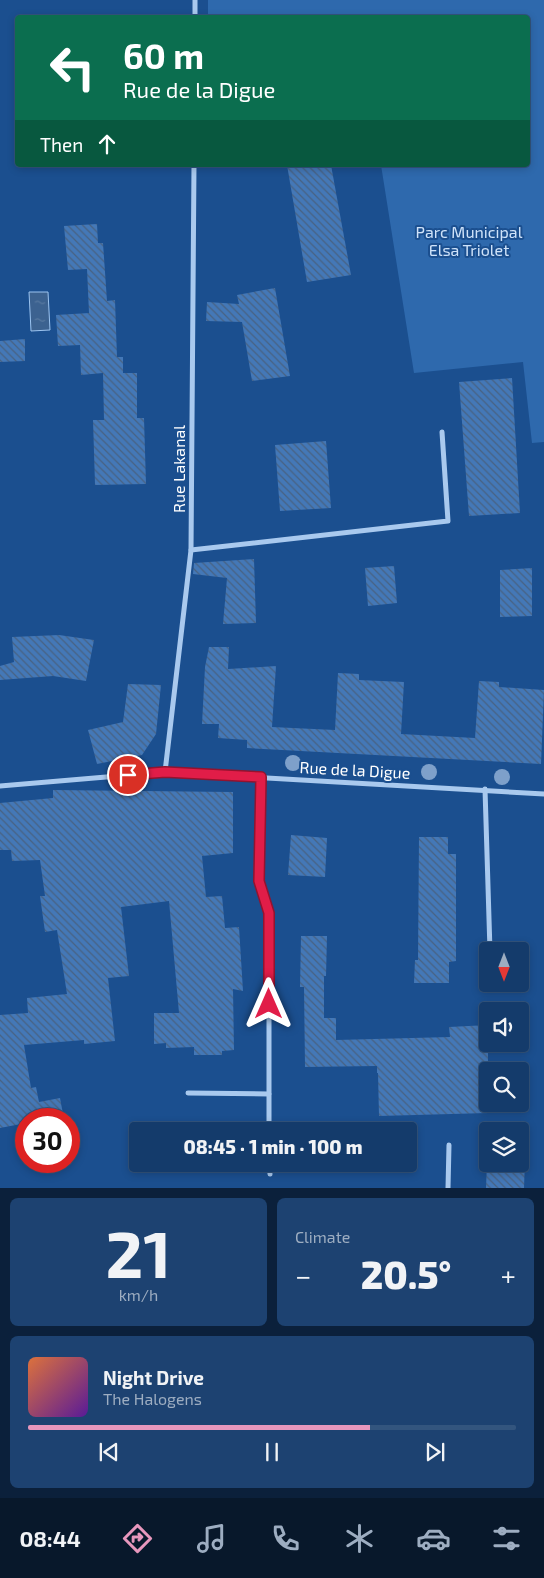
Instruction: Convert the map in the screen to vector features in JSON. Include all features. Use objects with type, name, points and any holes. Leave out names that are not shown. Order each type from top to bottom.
[{"type":"street","points":[[195,0],[195,15]]},
{"type":"street","name":"Rue Lakanal","points":[[165,772],[191,550],[194,167]]},
{"type":"street","points":[[191,550],[448,521],[442,432]]},
{"type":"street","name":"Rue de la Digue","points":[[0,786],[165,772],[544,794]]},
{"type":"street","points":[[261,777],[259,881],[269,913],[269,1122]]},
{"type":"street","points":[[485,790],[490,942]]},
{"type":"street","points":[[188,1093],[269,1094]]},
{"type":"street","points":[[448,1188],[449,1145]]},
{"type":"green space","name":"Parc Municipal Elsa Triolet","points":[[208,0],[544,0],[544,442],[532,443],[523,362],[414,373],[381,167],[530,167],[530,15],[208,15]]},
{"type":"water","points":[[29,292],[48,292],[50,330],[31,331]]},
{"type":"building","points":[[287,167],[331,167],[351,275],[307,282]]},
{"type":"building","points":[[97,224],[98,243],[103,243],[107,301],[115,300],[117,357],[123,357],[123,373],[137,373],[137,418],[144,418],[146,484],[95,485],[93,420],[104,420],[103,373],[81,375],[80,345],[58,346],[56,315],[89,313],[87,269],[68,270],[64,226]]},
{"type":"building","points":[[275,288],[290,376],[252,381],[242,322],[206,321],[207,302],[239,304],[237,295]]},
{"type":"building","points":[[25,339],[25,361],[0,362],[0,341]]},
{"type":"building","points":[[512,378],[520,513],[469,516],[459,382]]},
{"type":"building","points":[[326,441],[331,508],[280,511],[275,445]]},
{"type":"building","points":[[254,559],[256,623],[223,624],[227,578],[193,574],[194,563]]},
{"type":"building","points":[[394,566],[397,603],[368,606],[365,568]]},
{"type":"building","points":[[532,568],[532,616],[500,617],[500,570]]},
{"type":"building","points":[[59,635],[94,640],[86,681],[53,676],[0,680],[0,666],[14,662],[12,637]]},
{"type":"building","points":[[209,647],[229,647],[228,669],[276,666],[272,727],[335,730],[338,673],[359,674],[359,680],[404,682],[401,734],[475,738],[479,681],[499,682],[499,687],[544,690],[541,764],[247,748],[247,740],[218,738],[219,724],[202,724],[205,667]]},
{"type":"building","points":[[128,684],[161,685],[156,734],[142,755],[97,764],[88,730],[123,722]]},
{"type":"building","points":[[53,790],[233,792],[233,853],[202,856],[206,897],[222,896],[225,928],[239,927],[243,991],[233,989],[234,1050],[222,1051],[222,1055],[194,1055],[194,1047],[166,1048],[166,1043],[154,1044],[154,1013],[179,1013],[169,901],[121,907],[129,976],[108,978],[115,1041],[84,1044],[84,1040],[24,1045],[31,1088],[36,1087],[39,1102],[60,1098],[62,1108],[15,1108],[15,1125],[0,1128],[0,1015],[28,1013],[27,998],[67,994],[57,930],[45,932],[40,896],[45,896],[40,860],[12,861],[11,850],[0,850],[0,803],[53,798]]},
{"type":"building","points":[[291,835],[327,838],[325,877],[288,875]]},
{"type":"building","points":[[419,837],[448,837],[448,854],[456,854],[456,961],[449,962],[449,983],[414,983],[415,960],[418,960]]},
{"type":"building","points":[[301,936],[327,936],[326,976],[324,976],[324,1018],[336,1018],[336,1040],[450,1037],[449,1027],[479,1025],[479,1052],[488,1052],[488,1062],[479,1062],[479,1112],[488,1113],[379,1116],[377,1066],[305,1067],[304,987],[300,987]]},
{"type":"building","points":[[487,1172],[525,1172],[524,1188],[486,1188]]},
{"type":"route","points":[[128,775],[165,772],[261,777],[259,881],[269,913],[269,1004]]}]
